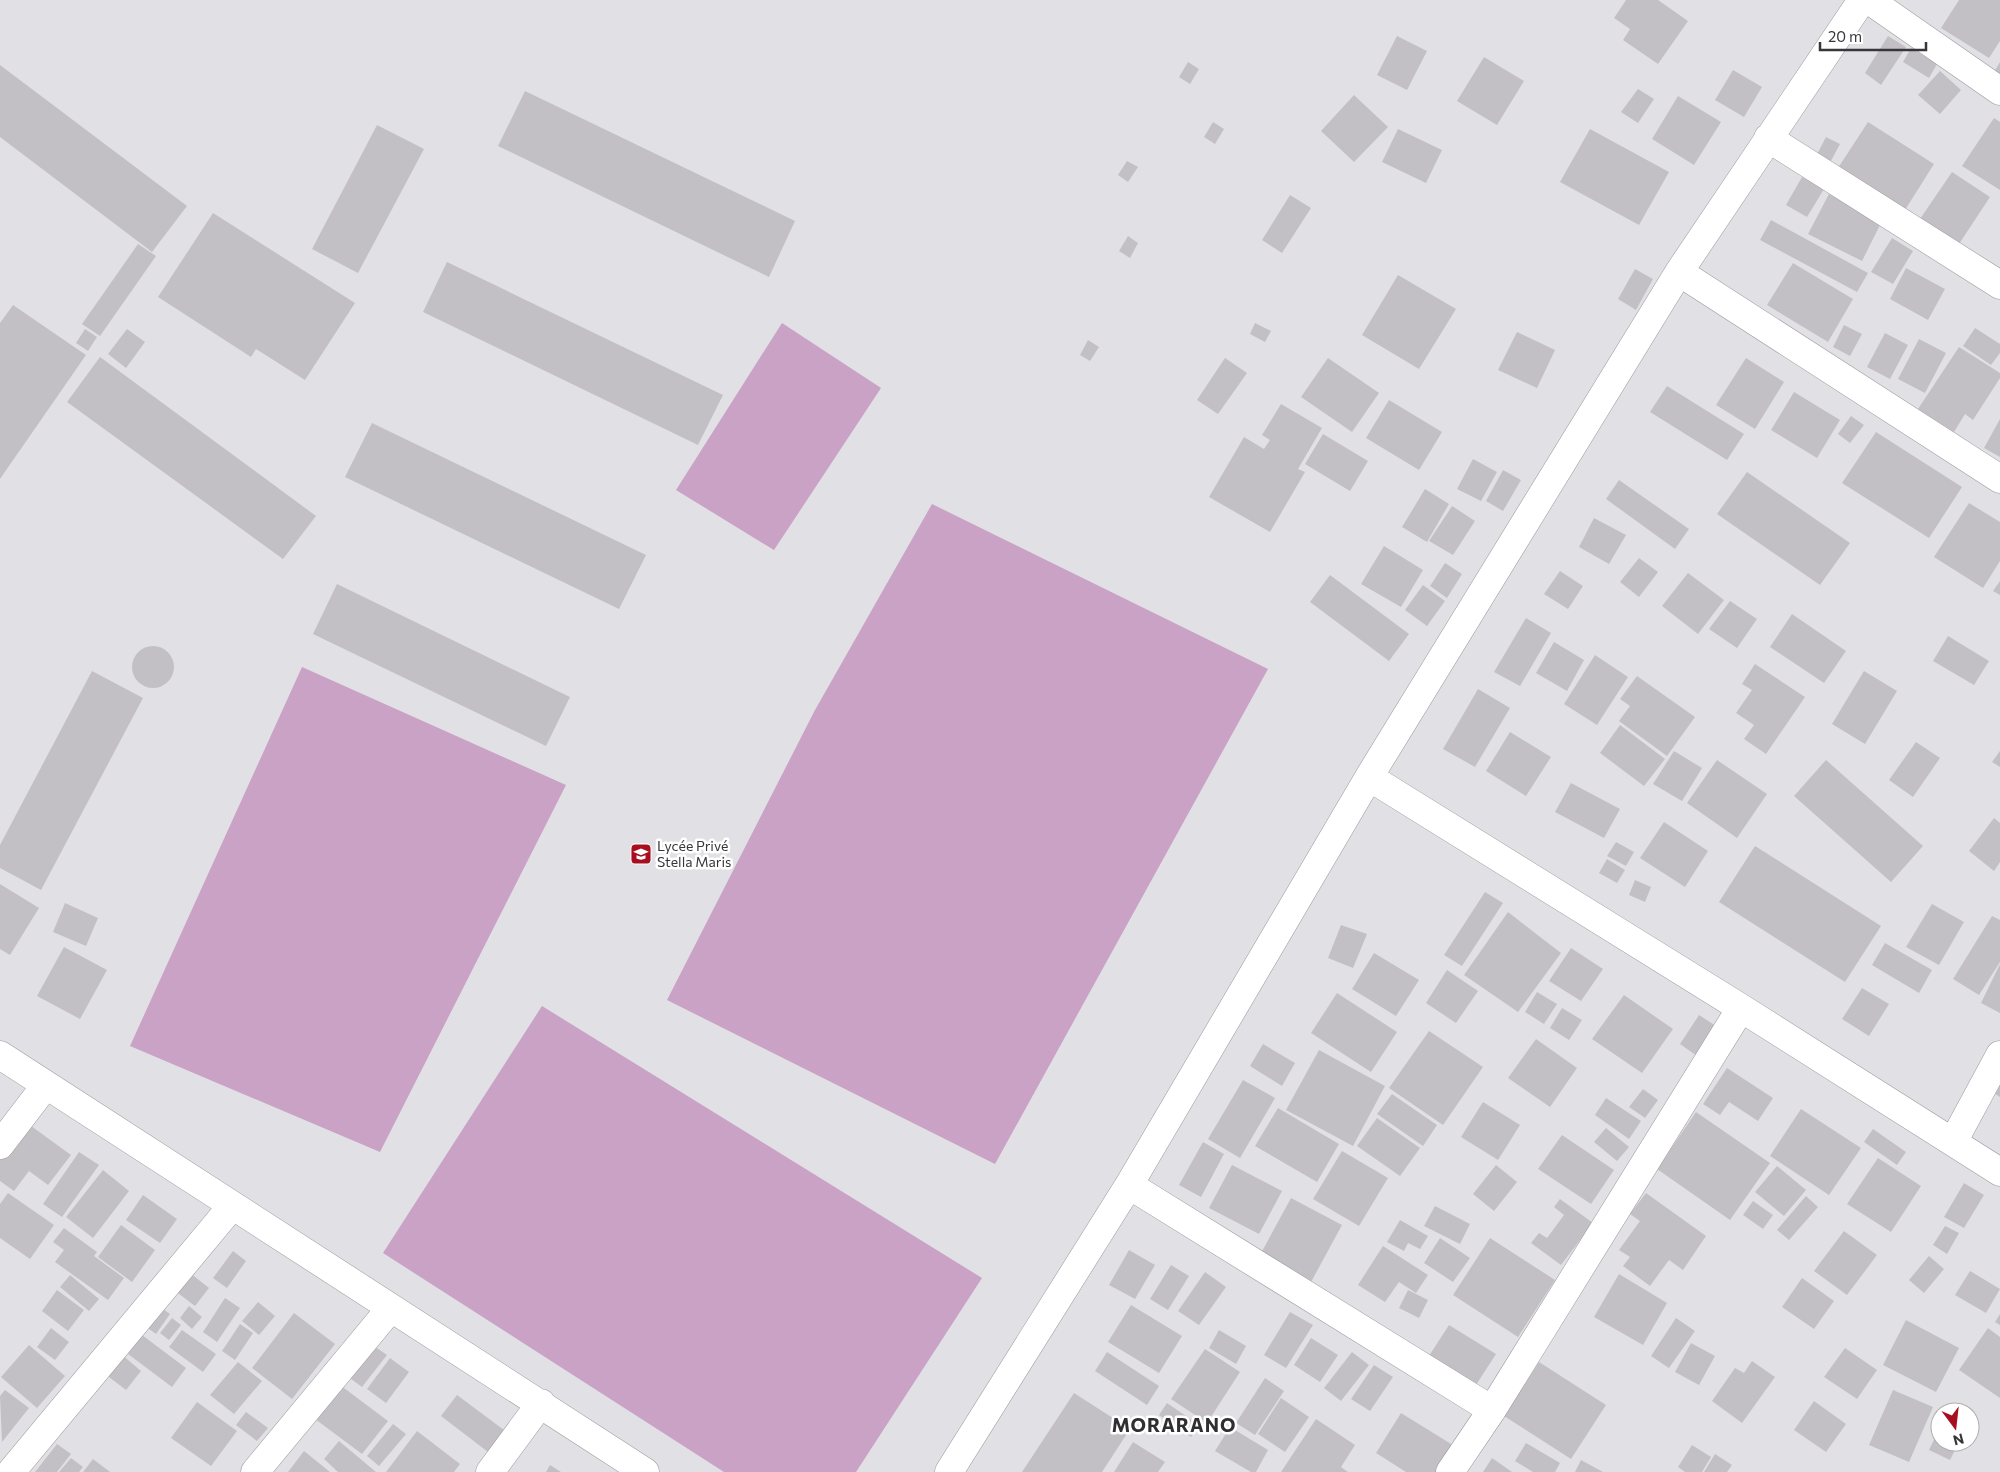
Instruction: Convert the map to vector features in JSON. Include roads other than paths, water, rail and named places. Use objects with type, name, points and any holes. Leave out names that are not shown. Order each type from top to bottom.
[{"type":"street","points":[[949,1472],[1130,1185],[1369,778],[1679,272],[1862,0]]},
{"type":"street","points":[[1869,0],[2000,91]]},
{"type":"street","points":[[1768,138],[2000,285]]},
{"type":"street","points":[[1679,272],[2000,478]]},
{"type":"street","points":[[1369,778],[1741,1008],[2000,1172]]},
{"type":"street","points":[[1450,1472],[1492,1410],[1741,1008]]},
{"type":"street","points":[[0,1055],[390,1309],[541,1403],[645,1472]]},
{"type":"street","points":[[1953,1142],[2000,1055]]},
{"type":"street","points":[[0,1145],[46,1085]]},
{"type":"street","points":[[1130,1185],[1492,1410]]},
{"type":"street","points":[[11,1472],[232,1206]]},
{"type":"street","points":[[254,1472],[390,1309]]},
{"type":"street","points":[[490,1472],[541,1403]]},
{"type":"place","name":"Lycée Privé Stella Maris","points":[[641,854]]},
{"type":"district","name":"MORARANO","points":[[1174,1425]]}]
